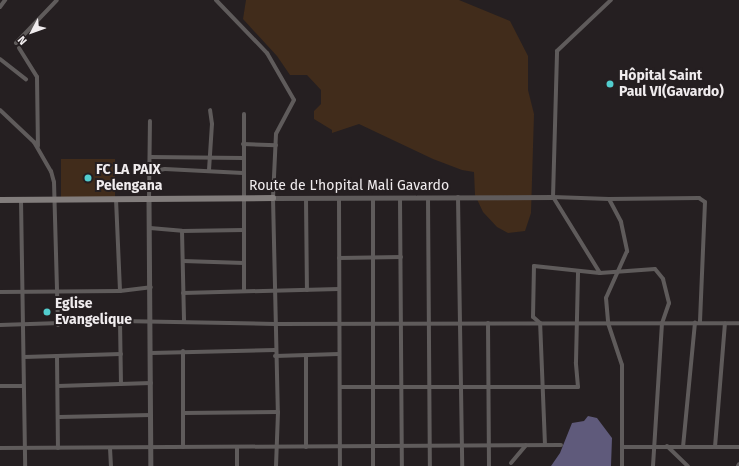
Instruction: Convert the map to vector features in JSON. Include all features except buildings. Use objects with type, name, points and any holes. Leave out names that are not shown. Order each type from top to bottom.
[{"type":"main road","name":"Route de L'hopital Mali Gavardo","points":[[0,200],[273,198]]},
{"type":"street","points":[[0,7],[5,0]]},
{"type":"street","points":[[16,43],[57,0]]},
{"type":"street","points":[[216,0],[267,53],[294,100],[278,131],[273,198],[275,356],[278,412],[276,466]]},
{"type":"street","points":[[600,273],[553,197],[557,52],[611,0]]},
{"type":"street","points":[[19,48],[37,77],[38,151]]},
{"type":"street","points":[[0,59],[26,79]]},
{"type":"street","points":[[0,110],[34,142],[51,171],[55,199],[58,325]]},
{"type":"street","points":[[209,170],[212,124],[210,110]]},
{"type":"street","points":[[244,114],[242,199],[244,230],[244,291]]},
{"type":"street","points":[[150,121],[149,199],[151,466]]},
{"type":"street","points":[[243,144],[276,144]]},
{"type":"street","points":[[150,157],[243,158]]},
{"type":"street","points":[[149,172],[165,169],[209,170],[243,173]]},
{"type":"street","points":[[553,197],[609,199],[698,198],[705,202],[698,323],[684,447]]},
{"type":"street","name":"Route de L'hopital Mali Gavardo","points":[[273,198],[339,199],[553,197]]},
{"type":"street","points":[[373,198],[373,466]]},
{"type":"street","points":[[400,198],[402,466]]},
{"type":"street","points":[[428,198],[430,466]]},
{"type":"street","points":[[458,198],[462,466]]},
{"type":"street","points":[[116,199],[120,290]]},
{"type":"street","points":[[306,199],[307,290]]},
{"type":"street","points":[[339,199],[340,466]]},
{"type":"street","points":[[609,199],[621,222],[627,251],[621,270],[606,298],[608,323],[622,365],[622,466]]},
{"type":"street","points":[[21,200],[24,292],[23,386],[26,448],[25,466]]},
{"type":"street","points":[[150,228],[182,231],[244,230]]},
{"type":"street","points":[[182,231],[184,322]]},
{"type":"street","points":[[339,258],[373,256],[401,257]]},
{"type":"street","points":[[183,261],[244,262]]},
{"type":"street","points":[[545,445],[540,323],[533,317],[534,266],[600,273],[621,270],[655,269],[662,279],[669,303],[662,323],[653,466]]},
{"type":"street","points":[[340,387],[578,387],[578,271]]},
{"type":"street","points":[[0,292],[120,290],[150,287]]},
{"type":"street","points":[[183,293],[339,289]]},
{"type":"street","points":[[120,321],[121,384]]},
{"type":"street","points":[[0,325],[58,325],[120,321],[275,324],[739,323]]},
{"type":"street","points":[[488,323],[490,466]]},
{"type":"street","points":[[715,447],[725,323]]},
{"type":"street","points":[[151,353],[275,350]]},
{"type":"street","points":[[183,352],[183,447]]},
{"type":"street","points":[[24,357],[120,354]]},
{"type":"street","points":[[275,356],[339,354]]},
{"type":"street","points":[[306,355],[306,447]]},
{"type":"street","points":[[57,356],[59,416],[58,448]]},
{"type":"street","points":[[58,386],[151,383]]},
{"type":"street","points":[[0,386],[23,386]]},
{"type":"street","points":[[183,413],[278,412]]},
{"type":"street","points":[[59,416],[151,415]]},
{"type":"street","points":[[511,463],[526,445]]},
{"type":"street","points":[[0,448],[561,445]]},
{"type":"street","points":[[666,446],[688,466]]},
{"type":"street","points":[[236,447],[236,466]]},
{"type":"street","points":[[622,447],[739,447]]},
{"type":"street","points":[[110,448],[111,466]]},
{"type":"shaded area","points":[[246,0],[459,0],[510,21],[528,56],[528,90],[534,114],[531,213],[525,231],[508,233],[497,227],[483,212],[475,195],[474,172],[462,170],[433,159],[359,124],[332,133],[332,130],[314,119],[314,111],[321,104],[321,90],[307,75],[290,75],[277,56],[243,19]]},
{"type":"shaded area","name":"FC LA PAIX Pelengana","points":[[61,159],[115,159],[115,197],[61,197]]},
{"type":"shaded area","points":[[588,416],[597,418],[612,438],[611,466],[551,466],[560,453],[572,423],[584,421]]},
{"type":"place","name":"Hôpital Saint Paul VI(Gavardo)","points":[[610,84]]},
{"type":"place","name":"FC LA PAIX Pelengana","points":[[88,178]]},
{"type":"place","name":"Eglise Evangelique","points":[[47,312]]}]
